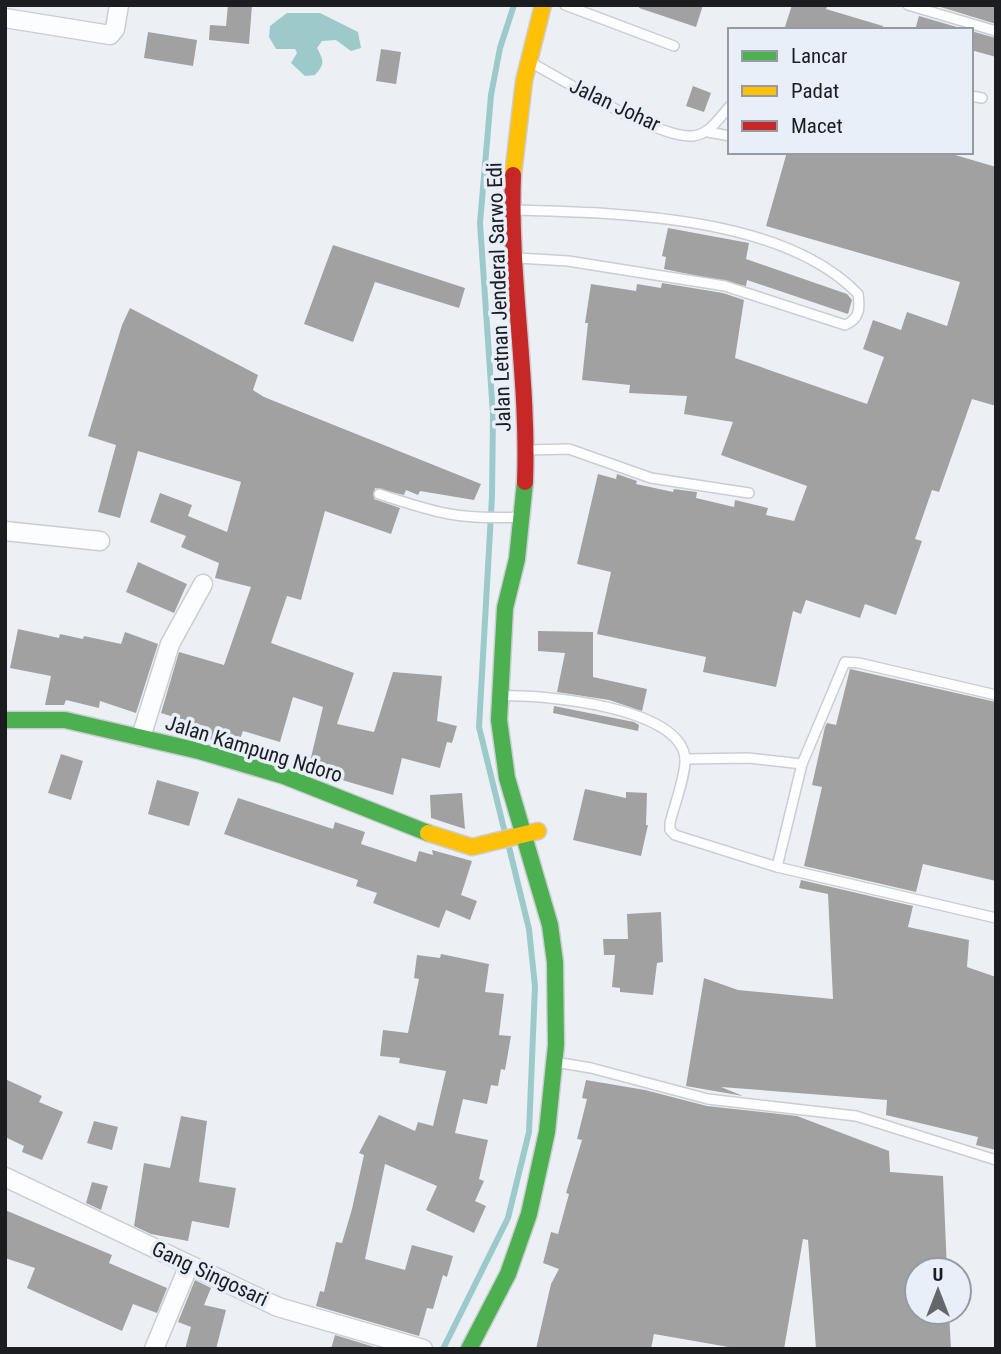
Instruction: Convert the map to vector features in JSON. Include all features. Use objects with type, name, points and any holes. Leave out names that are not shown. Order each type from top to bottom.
[{"type":"main road","name":"Jalan Letnan Jenderal Sarwo Edi","points":[[485,1349],[516,1295],[534,1250],[554,1171],[560,1062],[553,944],[527,834],[502,755],[516,608],[512,591],[514,518],[526,450],[527,411],[515,258],[514,146],[526,60],[543,5]]},
{"type":"main road","name":"Jalan Kampung Ndoro","points":[[5,720],[65,720],[141,737],[284,776],[438,838],[472,847],[490,845],[527,834]]},
{"type":"main road","name":"Jalan Letnan Jenderal Sarwo Edi","points":[[469,1349],[518,1249],[538,1172],[560,1062]]},
{"type":"street","points":[[5,18],[110,35],[115,29],[119,5]]},
{"type":"street","points":[[5,531],[100,541]]},
{"type":"street","points":[[141,737],[170,644],[202,584]]},
{"type":"street","name":"Gang Singosari","points":[[5,1177],[278,1307],[419,1347]]},
{"type":"street","points":[[154,1349],[189,1265]]},
{"type":"lane","points":[[565,5],[674,47]]},
{"type":"lane","points":[[908,5],[996,32]]},
{"type":"lane","name":"Jalan Johar","points":[[526,60],[632,117],[682,134],[693,136],[708,132],[728,136]]},
{"type":"lane","points":[[973,96],[982,98]]},
{"type":"lane","points":[[708,132],[728,108]]},
{"type":"lane","points":[[513,210],[628,214],[736,231],[819,262],[858,294],[858,314],[853,322],[845,324],[725,286],[568,261],[515,258]]},
{"type":"lane","points":[[526,450],[569,449],[651,478],[749,494]]},
{"type":"lane","points":[[379,494],[442,515],[471,519],[514,518]]},
{"type":"lane","points":[[777,867],[802,764],[845,662],[996,695]]},
{"type":"lane","points":[[507,696],[567,699],[646,718],[662,725],[675,736],[685,759],[670,830],[675,835],[777,867],[996,918]]},
{"type":"lane","points":[[685,759],[748,758],[802,764]]},
{"type":"lane","points":[[560,1062],[708,1099],[856,1116],[996,1160]]},
{"type":"water","points":[[287,13],[320,13],[358,32],[361,48],[351,51],[336,40],[322,41],[317,48],[322,59],[321,68],[315,75],[305,76],[291,63],[297,53],[295,49],[276,49],[269,37],[270,26]]},
{"type":"building","points":[[228,5],[252,5],[249,44],[209,40],[210,25],[226,26]]},
{"type":"building","points":[[640,5],[703,5],[696,27],[639,8]]},
{"type":"building","points":[[792,5],[828,5],[826,9],[883,26],[882,28],[785,28]]},
{"type":"building","points":[[934,5],[996,5],[996,24]]},
{"type":"building","points":[[919,16],[960,28],[916,28]]},
{"type":"building","points":[[148,32],[197,40],[193,66],[144,58]]},
{"type":"building","points":[[973,32],[996,38],[996,57],[973,51]]},
{"type":"building","points":[[381,49],[401,52],[396,84],[376,81]]},
{"type":"building","points":[[693,86],[711,93],[704,112],[686,106]]},
{"type":"building","points":[[786,154],[952,154],[996,167],[996,406],[972,399],[939,492],[932,490],[915,539],[922,541],[896,615],[865,604],[860,618],[806,600],[801,614],[793,611],[776,687],[703,672],[706,657],[597,634],[611,572],[577,564],[598,474],[616,479],[617,474],[637,481],[636,484],[673,492],[674,489],[697,492],[696,498],[734,507],[735,500],[768,508],[766,515],[794,521],[807,486],[721,455],[733,422],[684,414],[687,396],[629,393],[630,385],[582,380],[588,323],[585,323],[591,284],[636,291],[637,284],[661,288],[662,283],[723,293],[744,300],[735,358],[867,404],[884,357],[863,349],[873,320],[901,330],[907,312],[947,326],[960,282],[766,226]]},
{"type":"building","points":[[668,228],[749,243],[746,259],[847,294],[852,300],[848,314],[747,280],[746,286],[664,269],[666,257],[662,256]]},
{"type":"building","points":[[333,245],[465,288],[459,308],[375,282],[353,342],[304,324]]},
{"type":"building","points":[[130,308],[258,375],[253,390],[264,397],[481,484],[474,500],[420,491],[418,495],[406,490],[404,495],[375,488],[374,499],[400,508],[391,534],[325,511],[301,600],[287,596],[271,643],[354,673],[337,724],[374,732],[393,672],[442,676],[437,721],[457,726],[452,743],[447,742],[440,768],[402,758],[393,795],[308,770],[323,707],[293,697],[280,742],[243,731],[237,747],[202,737],[206,727],[161,713],[179,652],[224,665],[251,587],[215,578],[219,563],[181,547],[186,536],[150,522],[160,493],[192,505],[188,516],[227,532],[241,482],[138,451],[120,518],[98,512],[116,445],[88,436],[122,325]]},
{"type":"building","points":[[138,562],[187,584],[174,613],[126,592]]},
{"type":"building","points":[[18,629],[59,638],[60,634],[83,639],[84,636],[121,644],[125,632],[158,644],[136,713],[100,701],[99,708],[66,700],[64,705],[45,705],[51,676],[10,668]]},
{"type":"building","points":[[538,631],[593,632],[593,677],[647,689],[642,711],[609,700],[557,692],[565,653],[538,651]]},
{"type":"building","points":[[850,669],[996,702],[996,881],[923,864],[916,892],[804,866],[822,787],[812,785],[825,727],[827,723],[836,725]]},
{"type":"building","points":[[554,706],[634,722],[639,725],[638,731],[553,713]]},
{"type":"building","points":[[61,754],[83,761],[71,800],[48,793]]},
{"type":"building","points":[[157,780],[199,792],[189,826],[148,814]]},
{"type":"building","points":[[585,789],[626,798],[626,792],[647,793],[648,825],[641,856],[573,840]]},
{"type":"building","points":[[462,793],[465,829],[431,818],[430,795]]},
{"type":"building","points":[[238,798],[333,829],[335,822],[365,832],[361,844],[416,862],[419,851],[433,855],[432,850],[472,861],[461,895],[477,901],[470,920],[446,910],[439,928],[373,903],[377,893],[356,886],[358,880],[224,834]]},
{"type":"building","points":[[801,880],[913,906],[908,927],[969,940],[967,967],[996,977],[996,1150],[976,1145],[978,1137],[886,1115],[887,1100],[721,1087],[743,1096],[686,1086],[704,978],[738,990],[833,999],[828,894],[799,888]]},
{"type":"building","points":[[661,912],[663,962],[657,963],[653,995],[620,992],[620,988],[612,987],[615,955],[604,955],[603,939],[628,939],[627,914]]},
{"type":"building","points":[[441,954],[489,964],[485,992],[504,994],[499,1035],[511,1036],[505,1070],[501,1069],[498,1086],[491,1085],[487,1104],[463,1099],[455,1133],[488,1140],[479,1179],[484,1181],[475,1201],[486,1206],[474,1233],[426,1210],[437,1186],[385,1164],[365,1259],[405,1270],[412,1245],[453,1256],[447,1277],[443,1275],[433,1309],[427,1308],[419,1336],[316,1306],[320,1291],[324,1292],[336,1242],[342,1243],[352,1209],[364,1155],[359,1153],[379,1115],[415,1131],[418,1122],[433,1126],[446,1071],[399,1063],[400,1058],[380,1056],[383,1030],[408,1033],[419,979],[414,978],[417,955],[440,958]]},
{"type":"building","points":[[5,1079],[42,1096],[39,1102],[63,1112],[42,1160],[22,1152],[24,1146],[5,1137]]},
{"type":"building","points":[[586,1080],[645,1090],[707,1106],[797,1116],[889,1151],[890,1172],[943,1176],[946,1256],[903,1256],[903,1326],[950,1326],[951,1349],[816,1349],[808,1240],[803,1239],[784,1349],[740,1349],[654,1334],[651,1349],[536,1349],[551,1284],[559,1269],[543,1263],[551,1232],[558,1234],[569,1194],[566,1193],[582,1140],[577,1139],[587,1099],[582,1098]]},
{"type":"building","points":[[181,1116],[207,1121],[199,1182],[236,1188],[229,1228],[192,1221],[188,1241],[151,1234],[134,1226],[144,1163],[170,1168]]},
{"type":"building","points":[[94,1121],[118,1127],[112,1150],[87,1143]]},
{"type":"building","points":[[92,1182],[108,1186],[101,1210],[86,1203]]},
{"type":"building","points":[[5,1210],[112,1255],[109,1263],[167,1288],[157,1313],[133,1304],[122,1331],[27,1288],[35,1268],[5,1258]]},
{"type":"building","points":[[195,1280],[211,1288],[204,1305],[226,1310],[216,1349],[185,1349],[191,1327],[178,1322]]},
{"type":"building","points":[[335,1335],[381,1349],[331,1349]]},
{"type":"waterway","points":[[505,833],[479,727],[492,496],[493,414],[480,223],[491,95],[500,48],[514,5]]},
{"type":"waterway","points":[[443,1349],[508,1218],[529,1132],[535,986],[529,929],[508,843]]},
{"type":"traffic: fast","points":[[469,1349],[508,1274],[529,1214],[547,1132],[556,1045],[555,962],[550,925],[507,778],[499,720],[505,608],[517,559],[525,482]]},
{"type":"traffic: fast","points":[[5,720],[65,720],[199,751],[284,776],[428,833]]},
{"type":"traffic: slow","points":[[513,175],[524,81],[543,5]]},
{"type":"traffic: slow","points":[[428,833],[472,847],[538,831]]},
{"type":"traffic: jam","points":[[513,175],[525,482]]}]
